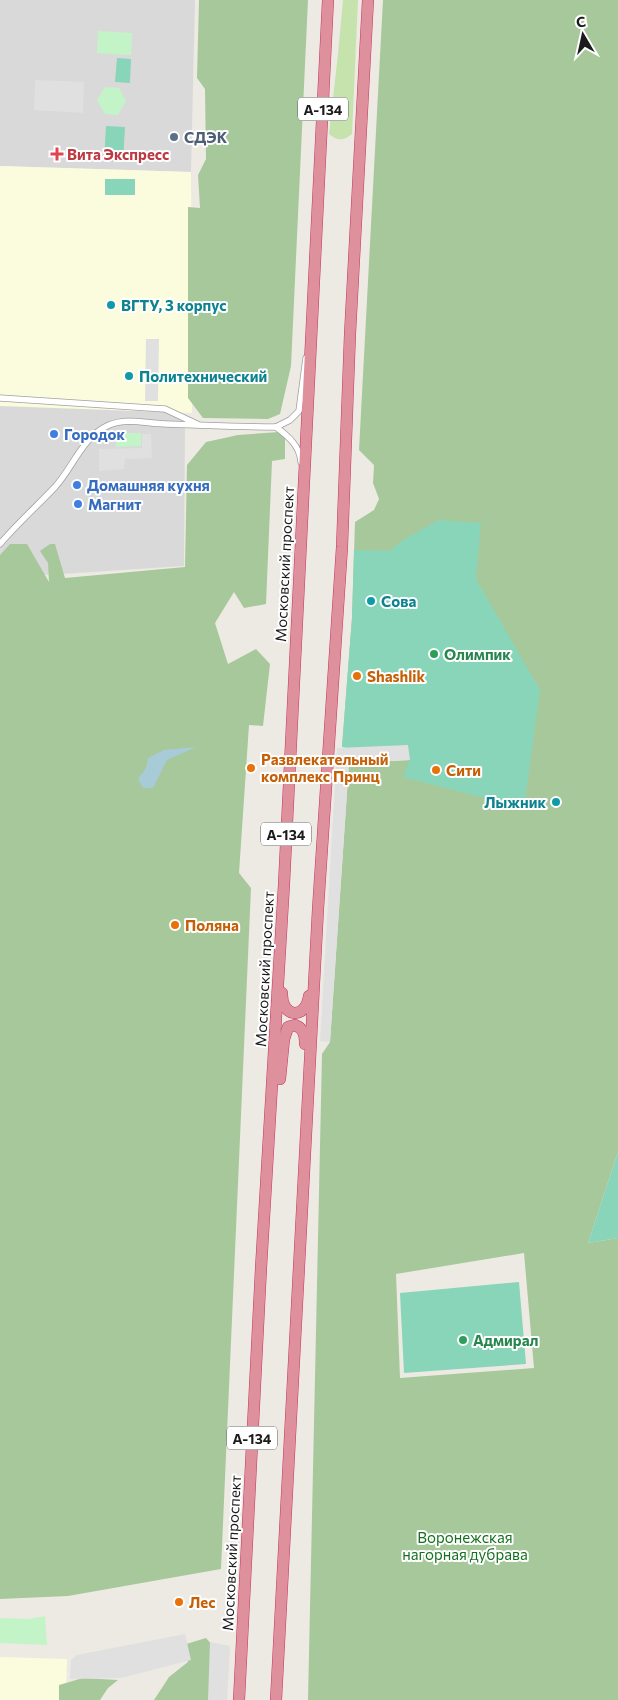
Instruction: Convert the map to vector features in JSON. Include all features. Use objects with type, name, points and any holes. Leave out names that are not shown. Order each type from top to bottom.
[{"type":"highway","name":"Московский проспект","points":[[239,1700],[266,1177],[284,884],[302,491],[328,0]]},
{"type":"highway","name":"А-134","points":[[276,1700],[318,909],[342,547],[352,288],[368,0]]},
{"type":"highway","points":[[284,884],[286,918],[282,1000],[285,1009],[292,1013],[301,1012],[308,1003],[312,947],[318,909]]},
{"type":"highway","points":[[266,1177],[272,1152],[284,1039],[288,1027],[292,1025],[302,1029],[305,1036],[304,1090],[307,1106]]},
{"type":"street","points":[[0,544],[57,485],[83,446],[102,429],[121,422],[137,420],[159,424],[276,427],[290,420],[299,411],[303,371],[310,336]]},
{"type":"street","points":[[0,398],[165,409],[199,425]]},
{"type":"street","points":[[276,427],[292,441],[301,457],[302,491]]},
{"type":"shaded area","points":[[0,0],[195,0],[191,172],[0,166]]},
{"type":"shaded area","points":[[35,80],[84,82],[83,113],[34,110]]},
{"type":"shaded area","points":[[0,166],[191,172],[192,413],[0,406]]},
{"type":"shaded area","points":[[146,339],[159,339],[158,401],[145,401]]},
{"type":"shaded area","points":[[0,398],[151,407],[185,418],[184,566],[0,578]]},
{"type":"shaded area","points":[[142,434],[151,434],[152,458],[125,459],[124,469],[99,471],[99,449],[142,448]]},
{"type":"shaded area","points":[[408,745],[410,760],[349,763],[330,1042],[320,1041],[337,748]]},
{"type":"shaded area","points":[[185,1634],[191,1660],[121,1678],[70,1679],[71,1660],[77,1655]]},
{"type":"shaded area","points":[[210,1642],[230,1646],[227,1700],[208,1700]]},
{"type":"shaded area","points":[[0,1657],[67,1659],[66,1700],[0,1700]]},
{"type":"green space","points":[[199,0],[308,0],[291,366],[280,414],[268,419],[203,418],[188,398],[188,207],[200,208],[198,175],[206,159],[205,89],[197,78]]},
{"type":"green space","points":[[343,0],[358,0],[352,134],[340,139],[329,134]]},
{"type":"green space","name":"Воронежская нагорная дубрава","points":[[383,0],[618,0],[618,1152],[588,1243],[618,1238],[618,1700],[308,1700],[322,1054],[330,1042],[349,763],[410,760],[407,745],[342,747],[352,618],[355,522],[374,510],[379,499],[373,483],[374,465],[359,450]],"holes":[[[524,1253],[534,1368],[400,1378],[396,1274]]]},
{"type":"green space","points":[[98,31],[132,33],[131,55],[97,53]]},
{"type":"green space","points":[[117,58],[131,59],[130,83],[115,82]]},
{"type":"green space","points":[[105,87],[119,88],[126,101],[118,115],[105,114],[97,100]]},
{"type":"green space","points":[[106,126],[125,127],[123,162],[104,161]]},
{"type":"green space","points":[[105,179],[135,179],[135,195],[105,195]]},
{"type":"green space","points":[[279,432],[285,436],[285,459],[272,461],[266,604],[244,608],[234,592],[215,623],[228,664],[256,649],[270,664],[263,726],[249,725],[239,873],[251,888],[221,1569],[68,1596],[0,1599],[0,555],[10,544],[27,544],[49,582],[48,563],[40,551],[50,544],[55,544],[65,578],[185,567],[187,465],[206,442],[238,435]]},
{"type":"green space","points":[[116,433],[141,433],[141,446],[116,447]]},
{"type":"green space","name":"Олимпик","points":[[439,520],[481,523],[476,579],[540,690],[524,808],[403,777],[410,760],[342,747],[352,618],[354,550],[390,551],[403,540]]},
{"type":"green space","points":[[618,1152],[618,1238],[588,1243]]},
{"type":"green space","name":"Адмирал","points":[[519,1282],[526,1364],[404,1373],[400,1293]]},
{"type":"green space","points":[[45,1616],[47,1645],[0,1643],[0,1618],[29,1619]]},
{"type":"green space","points":[[206,1638],[213,1646],[210,1700],[154,1700],[169,1677],[188,1662],[183,1645]]},
{"type":"green space","points":[[83,1678],[118,1680],[108,1688],[100,1700],[59,1700],[59,1685]]},
{"type":"water","points":[[196,747],[167,760],[153,788],[143,788],[138,779],[146,768],[148,758],[164,750]]},
{"type":"place","name":"СДЭК","points":[[174,137]]},
{"type":"place","name":"Вита Экспресс","points":[[57,154]]},
{"type":"place","name":"ВГТУ, 3 корпус","points":[[111,305]]},
{"type":"place","name":"Политехнический","points":[[129,376]]},
{"type":"place","name":"Городок","points":[[54,434]]},
{"type":"place","name":"Домашняя кухня","points":[[77,485]]},
{"type":"place","name":"Магнит","points":[[78,504]]},
{"type":"place","name":"Сова","points":[[371,601]]},
{"type":"place","name":"Олимпик","points":[[434,654]]},
{"type":"place","name":"Shashlik","points":[[357,676]]},
{"type":"place","name":"Развлекательный комплекс Принц","points":[[251,768]]},
{"type":"place","name":"Сити","points":[[436,770]]},
{"type":"place","name":"Лыжник","points":[[556,802]]},
{"type":"place","name":"Поляна","points":[[175,925]]},
{"type":"place","name":"Адмирал","points":[[463,1340]]},
{"type":"place","name":"Лес","points":[[179,1602]]}]
